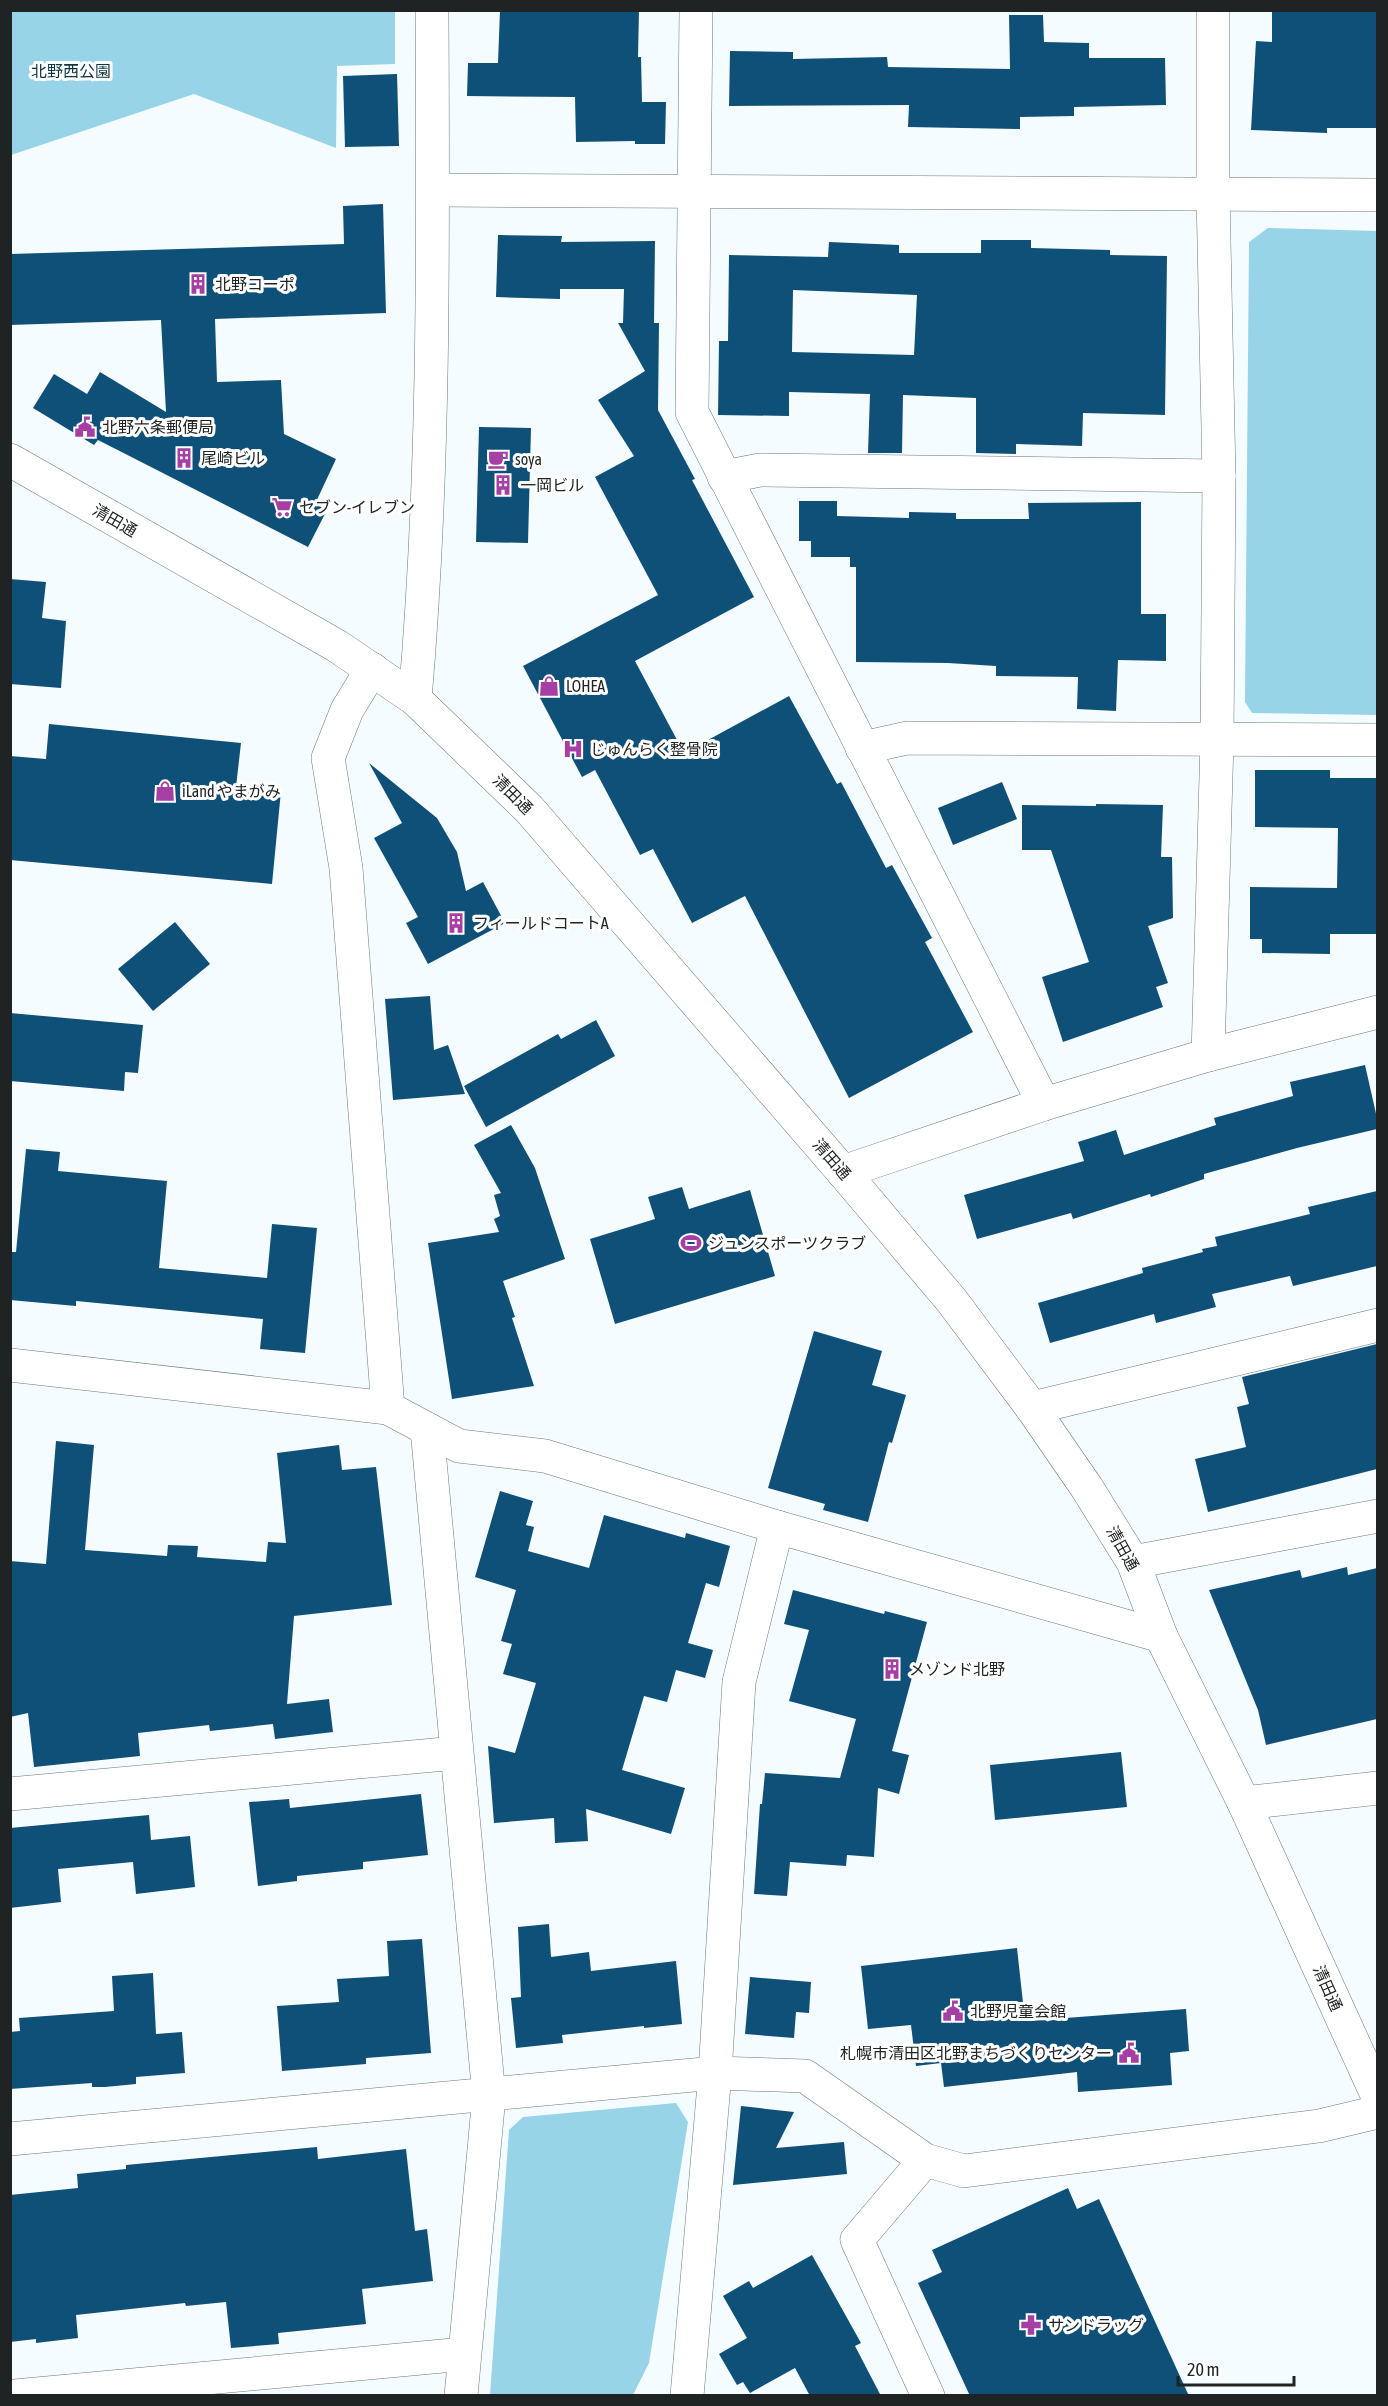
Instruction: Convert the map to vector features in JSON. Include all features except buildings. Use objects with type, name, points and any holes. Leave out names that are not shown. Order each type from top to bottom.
[{"type":"street","points":[[415,699],[421,628],[430,411],[433,190],[432,10]]},
{"type":"street","points":[[696,10],[692,412],[1044,1104]]},
{"type":"street","points":[[1208,1055],[1217,741],[1219,476],[1213,194],[1213,10]]},
{"type":"street","points":[[433,190],[1377,195]]},
{"type":"street","name":"清田通","points":[[10,460],[337,646],[415,699],[529,809],[843,1172],[951,1301],[1032,1408],[1087,1488],[1133,1562],[1161,1636],[1244,1803],[1377,2097]]},
{"type":"street","points":[[724,477],[760,470],[1219,476]]},
{"type":"street","points":[[372,669],[347,710],[328,758],[346,868],[388,1408]]},
{"type":"street","points":[[862,748],[907,738],[1377,740]]},
{"type":"street","points":[[843,1172],[1044,1104],[1208,1055],[1377,1012]]},
{"type":"street","points":[[1032,1408],[1377,1325]]},
{"type":"street","points":[[10,1365],[388,1408],[459,1446],[545,1456],[777,1527],[1161,1636]]},
{"type":"street","points":[[427,1429],[489,2096],[461,2396]]},
{"type":"street","points":[[1133,1562],[1377,1516]]},
{"type":"street","points":[[687,2396],[715,2073],[739,1682],[777,1527]]},
{"type":"street","points":[[10,1794],[456,1753]]},
{"type":"street","points":[[1244,1803],[1377,1788]]},
{"type":"street","points":[[10,2139],[489,2096],[715,2073],[805,2076],[925,2160],[964,2171],[1319,2126],[1377,2112]]},
{"type":"street","points":[[925,2160],[857,2240],[928,2396]]},
{"type":"street","points":[[15,2396],[464,2355]]},
{"type":"green space","name":"北野西公園","points":[[10,11],[395,11],[395,64],[337,66],[336,148],[194,94],[11,155]]},
{"type":"green space","points":[[1268,228],[1377,231],[1377,715],[1252,713],[1245,702],[1249,242]]},
{"type":"green space","points":[[676,2103],[688,2122],[649,2363],[633,2395],[490,2395],[509,2130],[523,2117]]},
{"type":"place","name":"北野コーポ","points":[[198,284]]},
{"type":"place","name":"北野六条郵便局","points":[[85,427]]},
{"type":"place","name":"尾崎ビル","points":[[184,458]]},
{"type":"place","name":"soya","points":[[498,459]]},
{"type":"place","name":"一岡ビル","points":[[503,485]]},
{"type":"place","name":"セブン-イレブン","points":[[282,507]]},
{"type":"place","name":"LOHEA","points":[[549,686]]},
{"type":"place","name":"じゅんらく整骨院","points":[[573,749]]},
{"type":"place","name":"iLand やまがみ","points":[[165,791]]},
{"type":"place","name":"フィールドコートA","points":[[456,923]]},
{"type":"place","name":"ジュンスポーツクラブ","points":[[691,1243]]},
{"type":"place","name":"メゾンド北野","points":[[892,1669]]},
{"type":"place","name":"北野児童会館","points":[[953,2011]]},
{"type":"place","name":"札幌市清田区北野まちづくりセンター","points":[[1129,2053]]},
{"type":"place","name":"サンドラッグ","points":[[1031,2325]]}]
